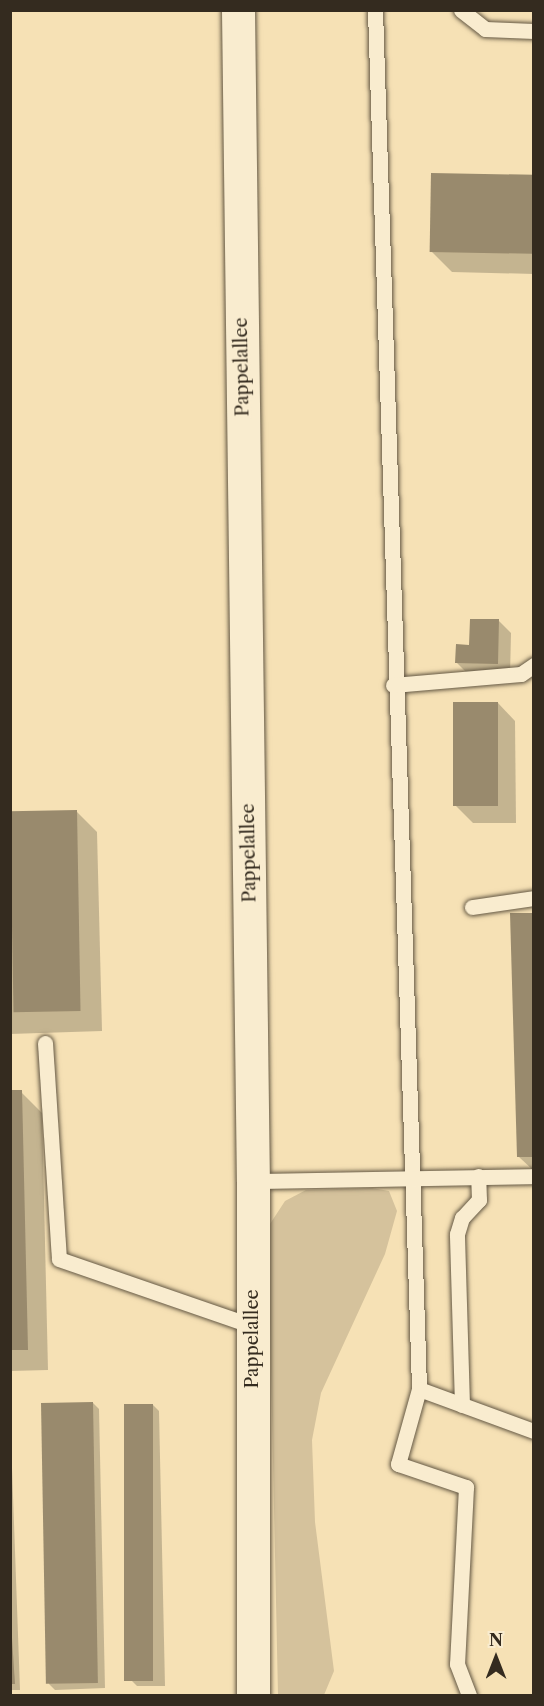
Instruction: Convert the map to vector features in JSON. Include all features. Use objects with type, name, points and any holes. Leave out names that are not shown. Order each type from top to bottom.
[{"type":"main road","name":"Pappelallee","points":[[238,10],[253,1181],[253,1695]]},
{"type":"lane","points":[[375,10],[408,1178],[419,1389],[398,1464],[466,1486],[457,1664],[469,1695]]},
{"type":"lane","points":[[461,10],[485,29],[534,31]]},
{"type":"lane","points":[[393,685],[520,674],[534,666]]},
{"type":"lane","points":[[472,907],[534,898]]},
{"type":"lane","points":[[45,1043],[59,1259],[252,1326]]},
{"type":"lane","points":[[462,1405],[457,1234],[462,1218],[478,1200],[478,1176]]},
{"type":"lane","points":[[253,1181],[534,1176]]},
{"type":"lane","points":[[419,1389],[534,1431]]},
{"type":"shaded area","points":[[372,1188],[389,1191],[397,1211],[385,1254],[321,1393],[312,1440],[315,1522],[334,1671],[324,1695],[278,1695],[268,1227],[285,1201],[306,1190]]},
{"type":"building","points":[[431,173],[534,175],[533,254],[430,252]]},
{"type":"building","points":[[470,619],[499,619],[498,664],[455,663],[456,644],[469,645]]},
{"type":"building","points":[[453,702],[498,702],[498,806],[453,806]]},
{"type":"building","points":[[77,810],[81,1011],[14,1012],[10,811]]},
{"type":"building","points":[[510,913],[534,913],[534,1157],[517,1157]]},
{"type":"building","points":[[10,1090],[22,1090],[28,1350],[10,1350]]},
{"type":"building","points":[[93,1402],[98,1683],[46,1684],[41,1403]]},
{"type":"building","points":[[124,1404],[153,1404],[153,1681],[124,1681]]},
{"type":"building","points":[[10,1608],[15,1684],[10,1684]]}]
